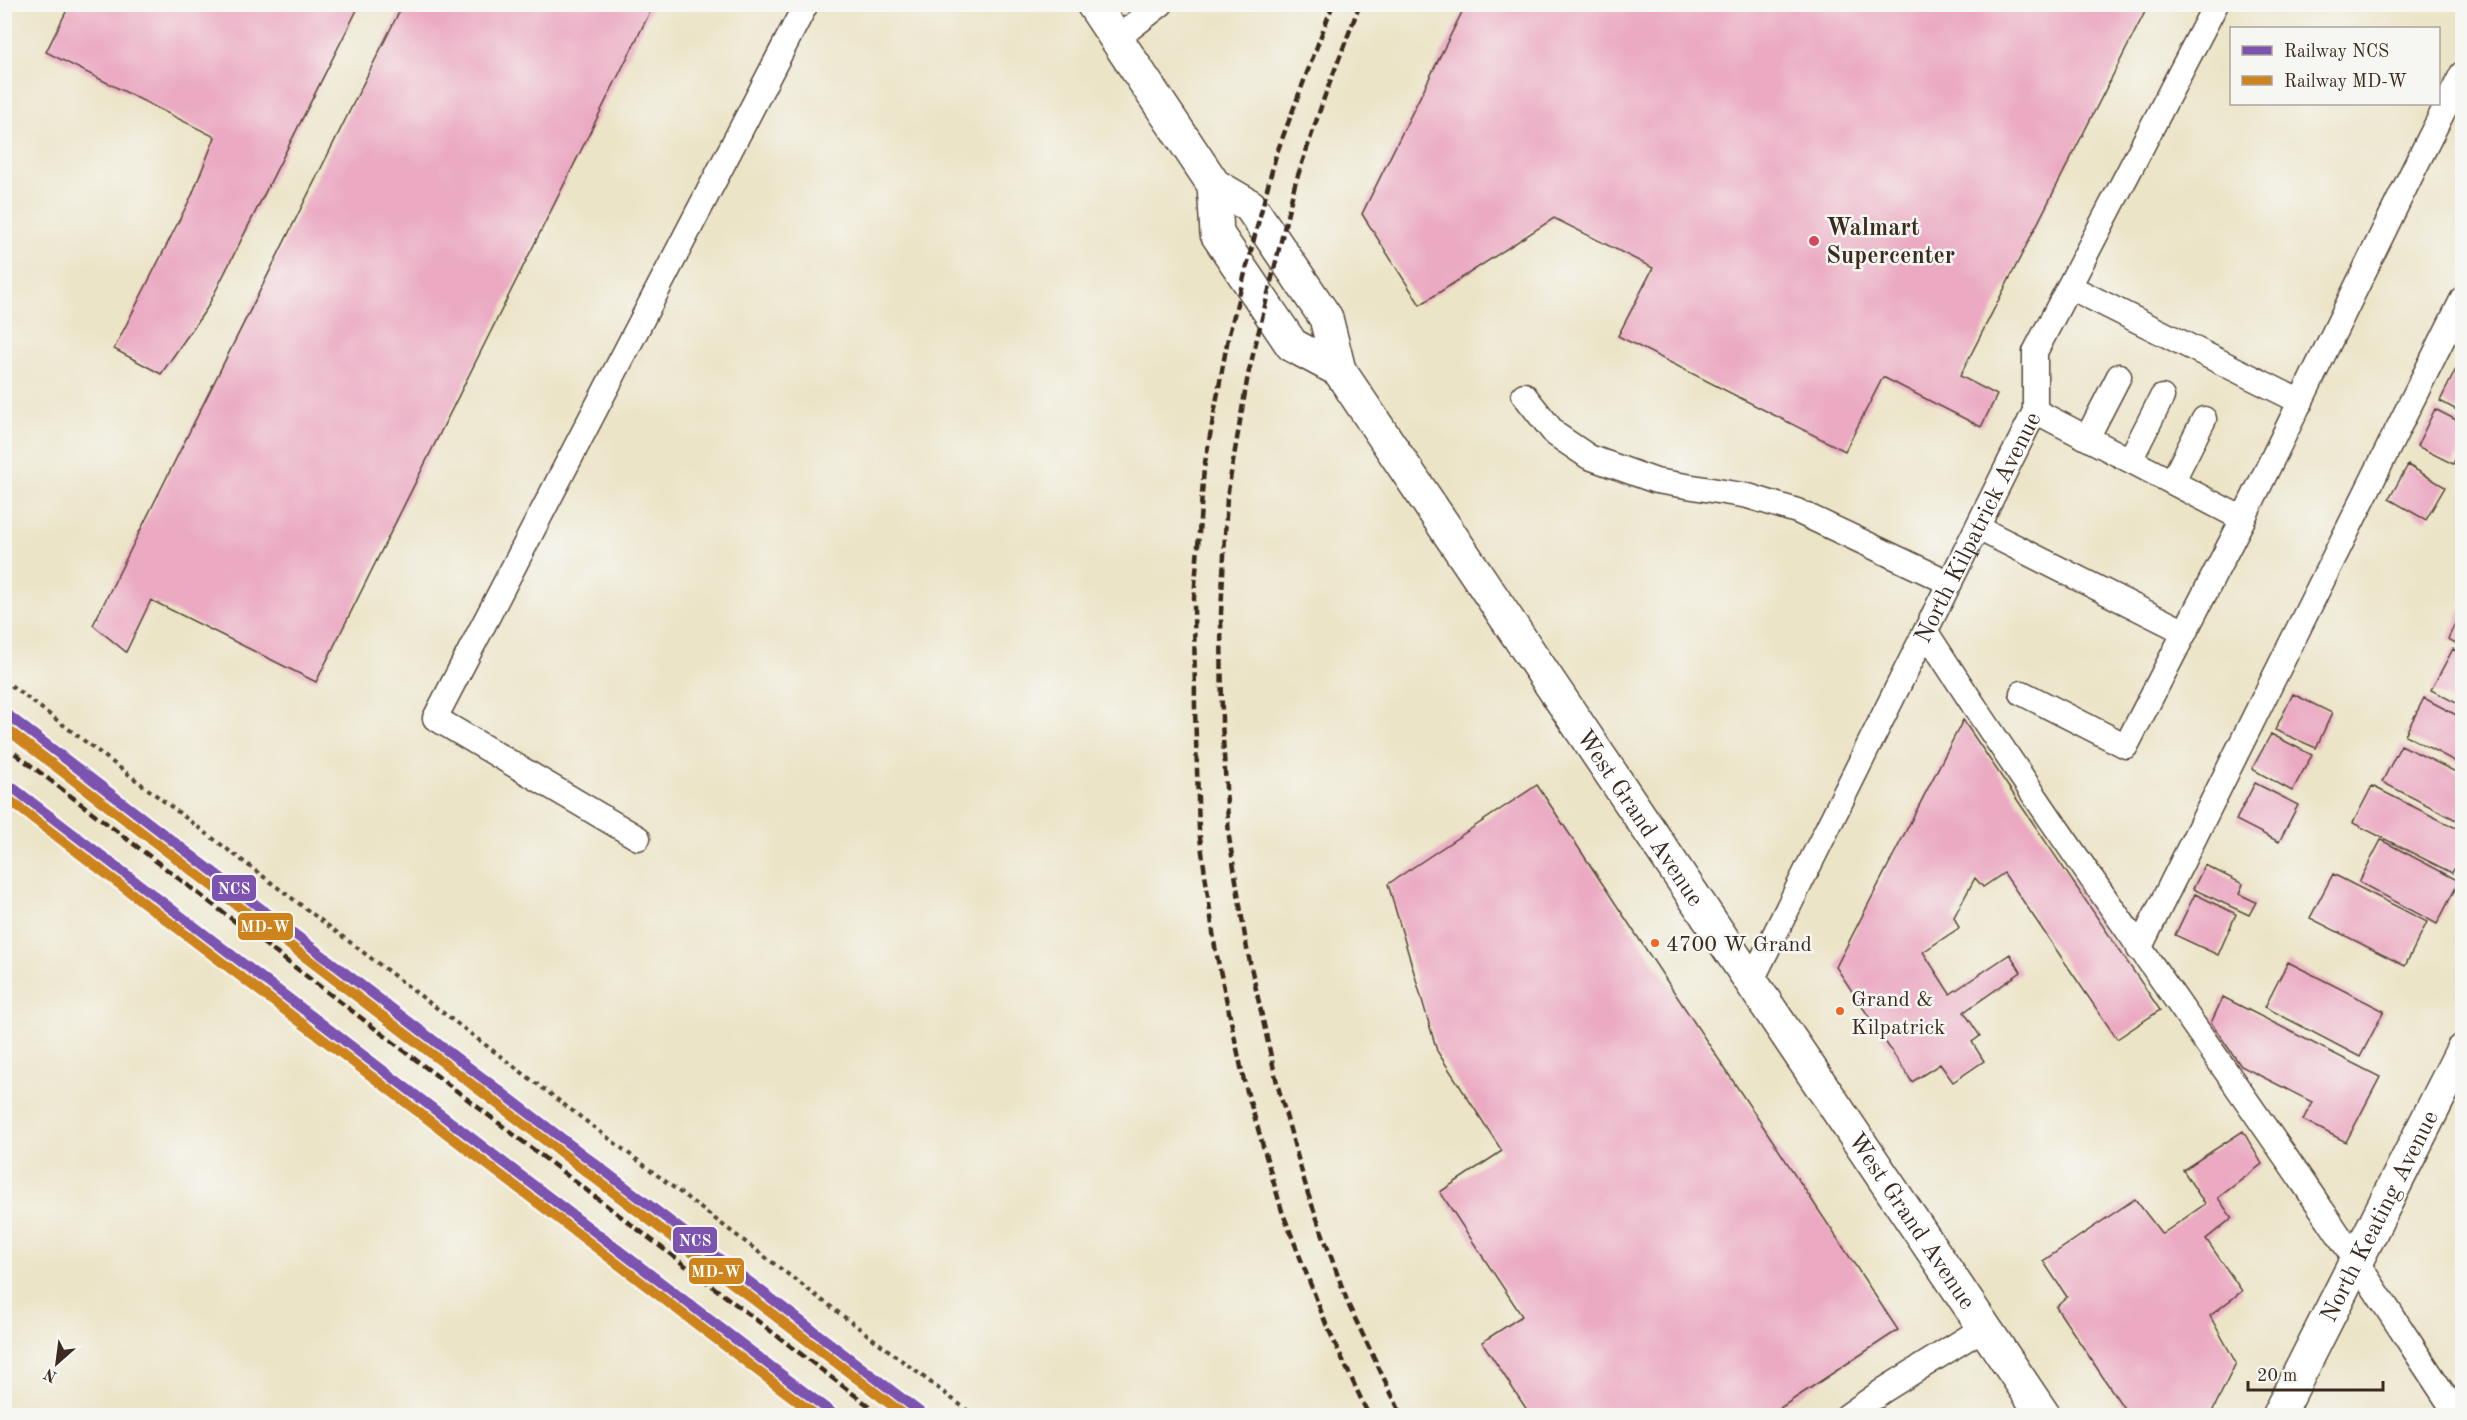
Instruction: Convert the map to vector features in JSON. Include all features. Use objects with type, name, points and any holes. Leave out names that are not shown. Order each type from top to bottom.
[{"type":"main road","name":"West Grand Avenue","points":[[1093,4],[1214,185],[1250,206],[1326,318],[1339,369],[2044,1416]]},
{"type":"main road","name":"West Grand Avenue","points":[[1214,185],[1217,234],[1285,336],[1292,345],[1339,369]]},
{"type":"main road","name":"North Keating Avenue","points":[[2278,1416],[2463,1051]]},
{"type":"lane","points":[[638,838],[435,718],[806,4]]},
{"type":"lane","points":[[1116,39],[1161,4]]},
{"type":"lane","name":"North Kilpatrick Avenue","points":[[1751,982],[2036,411],[2035,352],[2216,4]]},
{"type":"lane","points":[[2022,693],[2126,746],[2243,519],[2415,166],[2463,74]]},
{"type":"lane","points":[[2070,287],[2140,332],[2227,376],[2301,402]]},
{"type":"lane","points":[[2139,949],[2463,300]]},
{"type":"lane","points":[[2087,438],[2118,376]]},
{"type":"lane","points":[[1524,395],[1555,434],[1589,457],[1656,482],[1748,496],[1797,511],[1950,583]]},
{"type":"lane","points":[[2130,460],[2162,398]]},
{"type":"lane","points":[[2036,411],[2243,519]]},
{"type":"lane","points":[[2172,482],[2205,419]]},
{"type":"lane","points":[[1977,528],[2185,632]]},
{"type":"lane","points":[[1926,632],[1981,717],[2356,1263],[2458,1416]]},
{"type":"lane","points":[[1847,1416],[1985,1327]]},
{"type":"path","points":[[4,680],[975,1416]]},
{"type":"building","points":[[70,4],[360,4],[207,308],[161,374],[114,349],[192,195],[215,137],[46,52]]},
{"type":"building","points":[[403,4],[654,4],[316,682],[151,600],[126,652],[93,625]]},
{"type":"building","name":"Walmart Supercenter","points":[[1466,4],[2149,4],[1960,376],[1997,395],[1981,427],[1883,377],[1845,451],[1618,336],[1653,268],[1554,218],[1420,305],[1362,214]]},
{"type":"building","points":[[2457,367],[2462,370],[2462,413],[2440,401]]},
{"type":"building","points":[[2435,409],[2462,423],[2462,444],[2453,464],[2417,446]]},
{"type":"building","points":[[2408,465],[2445,487],[2426,520],[2389,499]]},
{"type":"building","points":[[2462,608],[2462,646],[2448,639]]},
{"type":"building","points":[[2453,649],[2462,654],[2462,706],[2431,690]]},
{"type":"building","points":[[2293,694],[2332,713],[2316,748],[2275,730]]},
{"type":"building","points":[[2424,698],[2462,718],[2462,765],[2405,735]]},
{"type":"building","points":[[1963,720],[2160,1010],[2117,1039],[2004,873],[1983,887],[1975,878],[1954,917],[1959,928],[1923,952],[1950,994],[2010,954],[2021,972],[1964,1012],[1980,1036],[1972,1042],[1984,1061],[1953,1082],[1940,1064],[1912,1082],[1836,967]]},
{"type":"building","points":[[2271,734],[2312,755],[2292,791],[2252,769]]},
{"type":"building","points":[[2401,745],[2462,775],[2462,823],[2382,782]]},
{"type":"building","points":[[2255,783],[2298,805],[2279,842],[2236,820]]},
{"type":"building","points":[[1537,785],[1898,1330],[1768,1416],[1531,1416],[1482,1342],[1522,1316],[1440,1192],[1502,1151],[1437,1051],[1388,884]]},
{"type":"building","points":[[2372,786],[2462,831],[2462,852],[2452,873],[2353,823]]},
{"type":"building","points":[[2381,840],[2459,881],[2437,924],[2359,882]]},
{"type":"building","points":[[2205,865],[2243,884],[2239,894],[2256,902],[2249,915],[2193,889]]},
{"type":"building","points":[[2333,874],[2427,922],[2405,966],[2310,918]]},
{"type":"building","points":[[2195,894],[2236,914],[2218,955],[2175,935]]},
{"type":"building","points":[[2288,962],[2384,1011],[2360,1057],[2265,1007]]},
{"type":"building","points":[[2223,997],[2380,1077],[2346,1142],[2303,1120],[2312,1102],[2241,1066],[2211,1023]]},
{"type":"building","points":[[2243,1131],[2262,1164],[2218,1198],[2232,1218],[2206,1239],[2242,1291],[2210,1316],[2236,1363],[2210,1416],[2129,1416],[2056,1307],[2067,1297],[2043,1261],[2135,1199],[2162,1234],[2205,1204],[2183,1170]]},
{"type":"railway","points":[[1333,4],[1276,155],[1228,338],[1204,468],[1194,598],[1195,709],[1199,830],[1215,947],[1244,1081],[1282,1211],[1326,1324],[1369,1416]]},
{"type":"railway","points":[[1360,4],[1324,98],[1295,184],[1248,375],[1227,497],[1221,613],[1222,722],[1229,837],[1247,949],[1277,1083],[1308,1194],[1349,1306],[1402,1416]]},
{"type":"railway","points":[[4,745],[882,1416]]},
{"type":"rail line","name":"NCS","points":[[4,712],[925,1416]]},
{"type":"rail line","name":"MD-W","points":[[4,727],[906,1416]]},
{"type":"rail line","name":"NCS","points":[[4,781],[836,1416]]},
{"type":"rail line","name":"MD-W","points":[[4,796],[817,1416]]},
{"type":"place","name":"Walmart Supercenter","points":[[1814,241]]},
{"type":"place","name":"4700 W Grand","points":[[1655,943]]},
{"type":"place","name":"Grand & Kilpatrick","points":[[1840,1011]]}]
